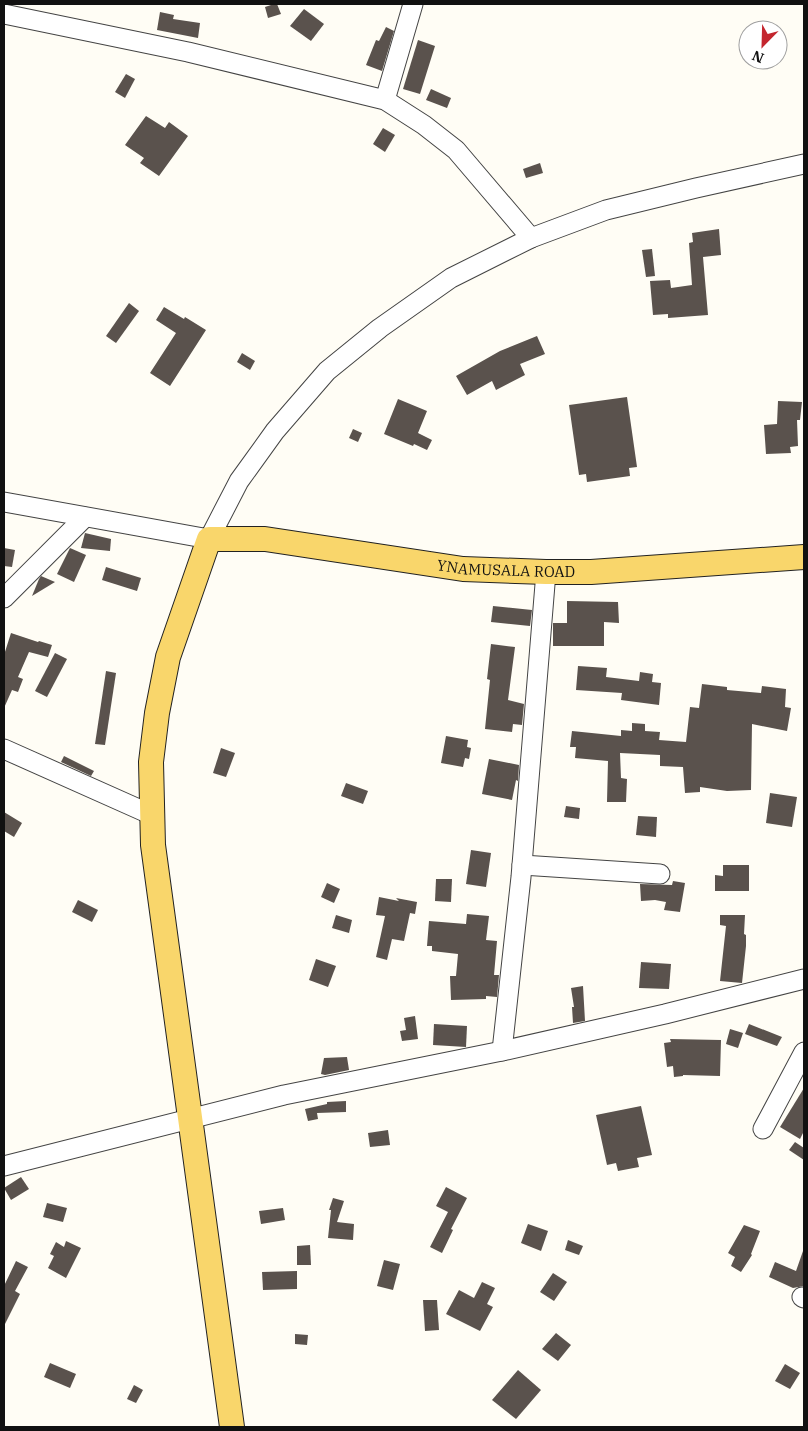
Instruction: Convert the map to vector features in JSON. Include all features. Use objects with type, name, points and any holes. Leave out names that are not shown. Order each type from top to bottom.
[{"type":"main road","name":"YNAMUSALA ROAD","points":[[209,539],[265,539],[463,569],[546,572],[591,572],[804,557]]},
{"type":"main road","points":[[209,539],[168,657],[157,713],[151,762],[152,814],[153,844],[232,1427]]},
{"type":"street","points":[[385,100],[413,4]]},
{"type":"street","points":[[4,14],[188,52],[385,100],[424,125],[456,150],[531,238]]},
{"type":"street","points":[[4,502],[209,539],[239,481],[275,431],[327,371],[380,328],[451,278],[531,238],[606,210],[804,164]]},
{"type":"street","points":[[4,598],[85,517]]},
{"type":"street","points":[[502,1051],[522,865],[546,572]]},
{"type":"street","points":[[4,750],[152,814]]},
{"type":"street","points":[[522,865],[660,874]]},
{"type":"street","points":[[4,1166],[284,1095],[502,1051],[665,1014],[804,979]]},
{"type":"street","points":[[763,1129],[804,1052]]},
{"type":"building","points":[[277,4],[281,14],[268,18],[265,7]]},
{"type":"building","points":[[304,9],[324,24],[311,41],[290,26]]},
{"type":"building","points":[[160,12],[174,15],[173,19],[200,23],[198,38],[157,30]]},
{"type":"building","points":[[386,27],[394,31],[382,71],[366,65],[376,40],[379,41]]},
{"type":"building","points":[[418,40],[435,46],[420,94],[403,89]]},
{"type":"building","points":[[126,74],[135,79],[125,98],[115,92]]},
{"type":"building","points":[[431,89],[451,98],[447,108],[426,100]]},
{"type":"building","points":[[146,116],[165,128],[169,122],[188,136],[159,176],[140,163],[144,158],[125,145]]},
{"type":"building","points":[[383,128],[395,135],[385,152],[373,144]]},
{"type":"building","points":[[540,163],[543,173],[526,178],[523,169]]},
{"type":"building","points":[[719,229],[721,255],[703,257],[708,315],[668,318],[668,314],[653,315],[650,281],[670,280],[671,288],[692,285],[689,243],[693,242],[692,233]]},
{"type":"building","points":[[652,249],[655,276],[646,277],[642,250]]},
{"type":"building","points":[[129,303],[139,311],[116,343],[106,336]]},
{"type":"building","points":[[164,307],[206,330],[170,386],[150,373],[176,333],[156,320]]},
{"type":"building","points":[[537,336],[545,354],[520,364],[525,375],[496,390],[492,381],[467,395],[456,376],[500,351]]},
{"type":"building","points":[[242,353],[255,361],[250,370],[237,362]]},
{"type":"building","points":[[627,397],[637,467],[629,468],[630,476],[587,482],[586,474],[579,475],[569,405]]},
{"type":"building","points":[[398,399],[427,411],[418,433],[432,440],[427,450],[384,434]]},
{"type":"building","points":[[778,401],[802,402],[800,420],[797,420],[798,446],[790,447],[791,453],[766,454],[764,425],[777,424]]},
{"type":"building","points":[[353,429],[362,433],[358,442],[349,438]]},
{"type":"building","points":[[85,533],[111,539],[110,551],[81,548]]},
{"type":"building","points":[[4,548],[15,550],[12,567],[4,566]]},
{"type":"building","points":[[70,548],[86,555],[74,582],[57,574]]},
{"type":"building","points":[[106,567],[141,578],[137,591],[102,580]]},
{"type":"building","points":[[41,576],[55,582],[32,596],[39,579]]},
{"type":"building","points":[[567,601],[618,602],[619,623],[604,622],[604,646],[553,646],[553,623],[567,623]]},
{"type":"building","points":[[493,606],[532,610],[530,626],[491,622]]},
{"type":"building","points":[[11,633],[52,645],[48,657],[29,652],[18,677],[23,679],[18,692],[12,690],[4,708],[4,655]]},
{"type":"building","points":[[491,644],[515,647],[508,700],[524,704],[522,725],[513,724],[512,732],[485,729],[490,680],[487,679]]},
{"type":"building","points":[[55,653],[67,659],[47,697],[35,691]]},
{"type":"building","points":[[578,666],[607,668],[606,677],[639,681],[640,672],[653,674],[652,682],[661,683],[659,705],[621,700],[622,693],[576,690]]},
{"type":"building","points":[[106,671],[116,673],[105,745],[95,744]]},
{"type":"building","points":[[702,684],[727,687],[727,690],[761,693],[762,686],[786,689],[785,707],[791,708],[787,731],[752,724],[751,790],[727,791],[700,787],[700,792],[685,793],[683,767],[660,766],[660,755],[620,753],[621,778],[627,779],[626,802],[607,802],[608,761],[575,758],[576,747],[570,747],[572,731],[621,736],[621,730],[632,731],[632,723],[645,724],[645,731],[660,732],[659,740],[686,742],[690,707],[699,708]]},
{"type":"building","points":[[446,736],[468,740],[467,747],[471,748],[469,759],[465,758],[463,767],[441,763]]},
{"type":"building","points":[[221,748],[235,753],[226,777],[213,773]]},
{"type":"building","points":[[64,756],[94,771],[91,776],[61,762]]},
{"type":"building","points":[[489,759],[519,765],[518,781],[516,780],[512,800],[482,794]]},
{"type":"building","points":[[346,783],[368,791],[363,804],[341,796]]},
{"type":"building","points":[[770,793],[797,797],[792,827],[766,823]]},
{"type":"building","points":[[566,806],[580,808],[579,819],[564,817]]},
{"type":"building","points":[[4,812],[22,823],[14,837],[4,831]]},
{"type":"building","points":[[638,816],[657,817],[656,837],[636,835]]},
{"type":"building","points":[[471,850],[491,853],[486,887],[466,884]]},
{"type":"building","points":[[723,865],[749,865],[749,891],[715,891],[715,875],[723,876]]},
{"type":"building","points":[[436,879],[452,879],[451,902],[435,901]]},
{"type":"building","points":[[673,881],[685,883],[680,912],[664,910],[666,902],[655,900],[641,901],[640,884],[672,885]]},
{"type":"building","points":[[327,883],[340,889],[334,903],[321,897]]},
{"type":"building","points":[[379,897],[417,902],[415,914],[410,913],[404,941],[392,939],[387,960],[376,957],[385,916],[376,915]]},
{"type":"building","points":[[78,900],[98,910],[92,922],[72,912]]},
{"type":"building","points":[[467,914],[489,916],[486,940],[497,941],[494,975],[499,975],[497,997],[486,996],[486,999],[451,1000],[450,976],[456,976],[458,954],[432,951],[432,946],[427,946],[429,921],[466,924]]},
{"type":"building","points":[[336,915],[352,920],[349,933],[332,928]]},
{"type":"building","points":[[720,915],[745,915],[744,934],[746,935],[746,946],[742,983],[720,981],[726,926],[720,925]]},
{"type":"building","points":[[316,959],[336,966],[328,987],[309,980]]},
{"type":"building","points":[[641,962],[671,964],[669,989],[639,988]]},
{"type":"building","points":[[583,986],[585,1021],[573,1023],[572,1007],[574,1007],[571,988]]},
{"type":"building","points":[[415,1016],[418,1039],[402,1041],[400,1031],[406,1030],[404,1018]]},
{"type":"building","points":[[434,1024],[467,1026],[466,1047],[433,1045]]},
{"type":"building","points":[[749,1024],[782,1037],[777,1046],[745,1034]]},
{"type":"building","points":[[730,1029],[743,1033],[738,1048],[726,1044]]},
{"type":"building","points":[[670,1039],[721,1040],[720,1076],[683,1075],[674,1077],[673,1066],[667,1067],[664,1043],[671,1042]]},
{"type":"building","points":[[347,1057],[349,1070],[325,1075],[321,1074],[324,1058]]},
{"type":"building","points":[[804,1088],[804,1131],[800,1139],[780,1127]]},
{"type":"building","points":[[346,1101],[346,1112],[317,1113],[318,1119],[308,1121],[305,1109],[327,1104],[327,1102]]},
{"type":"building","points":[[641,1106],[652,1155],[637,1158],[639,1167],[618,1171],[616,1163],[607,1165],[596,1115]]},
{"type":"building","points":[[388,1130],[390,1145],[370,1147],[368,1133]]},
{"type":"building","points":[[795,1142],[804,1148],[804,1160],[789,1150]]},
{"type":"building","points":[[21,1177],[29,1189],[11,1200],[4,1188]]},
{"type":"building","points":[[446,1187],[467,1198],[451,1229],[453,1230],[442,1253],[430,1247],[448,1212],[436,1206]]},
{"type":"building","points":[[333,1198],[344,1201],[337,1222],[354,1224],[353,1240],[328,1238],[331,1210],[329,1210]]},
{"type":"building","points":[[47,1203],[67,1208],[63,1222],[43,1217]]},
{"type":"building","points":[[283,1208],[285,1220],[261,1224],[259,1211]]},
{"type":"building","points":[[528,1224],[548,1231],[541,1251],[521,1243]]},
{"type":"building","points":[[744,1225],[760,1231],[752,1255],[741,1272],[731,1266],[735,1257],[728,1253]]},
{"type":"building","points":[[568,1240],[583,1246],[579,1255],[565,1250]]},
{"type":"building","points":[[66,1241],[81,1248],[66,1278],[48,1268],[54,1256],[50,1254],[56,1242],[64,1247]]},
{"type":"building","points":[[310,1245],[311,1265],[297,1265],[297,1246]]},
{"type":"building","points":[[803,1251],[804,1286],[793,1288],[769,1277],[775,1262],[796,1271]]},
{"type":"building","points":[[384,1260],[400,1264],[393,1290],[377,1286]]},
{"type":"building","points":[[16,1261],[28,1267],[15,1291],[20,1294],[4,1326],[4,1286]]},
{"type":"building","points":[[297,1271],[297,1289],[263,1290],[262,1272]]},
{"type":"building","points":[[553,1273],[567,1282],[554,1301],[540,1292]]},
{"type":"building","points":[[482,1282],[495,1288],[487,1304],[493,1307],[480,1331],[446,1314],[459,1290],[474,1298]]},
{"type":"building","points":[[423,1300],[437,1300],[439,1330],[425,1331]]},
{"type":"building","points":[[556,1333],[571,1345],[558,1361],[542,1349]]},
{"type":"building","points":[[295,1334],[308,1335],[307,1345],[295,1344]]},
{"type":"building","points":[[50,1363],[76,1374],[70,1388],[44,1377]]},
{"type":"building","points":[[785,1364],[800,1373],[790,1389],[775,1381]]},
{"type":"building","points":[[518,1370],[541,1390],[516,1419],[492,1400]]},
{"type":"building","points":[[134,1385],[143,1390],[136,1403],[127,1399]]}]
